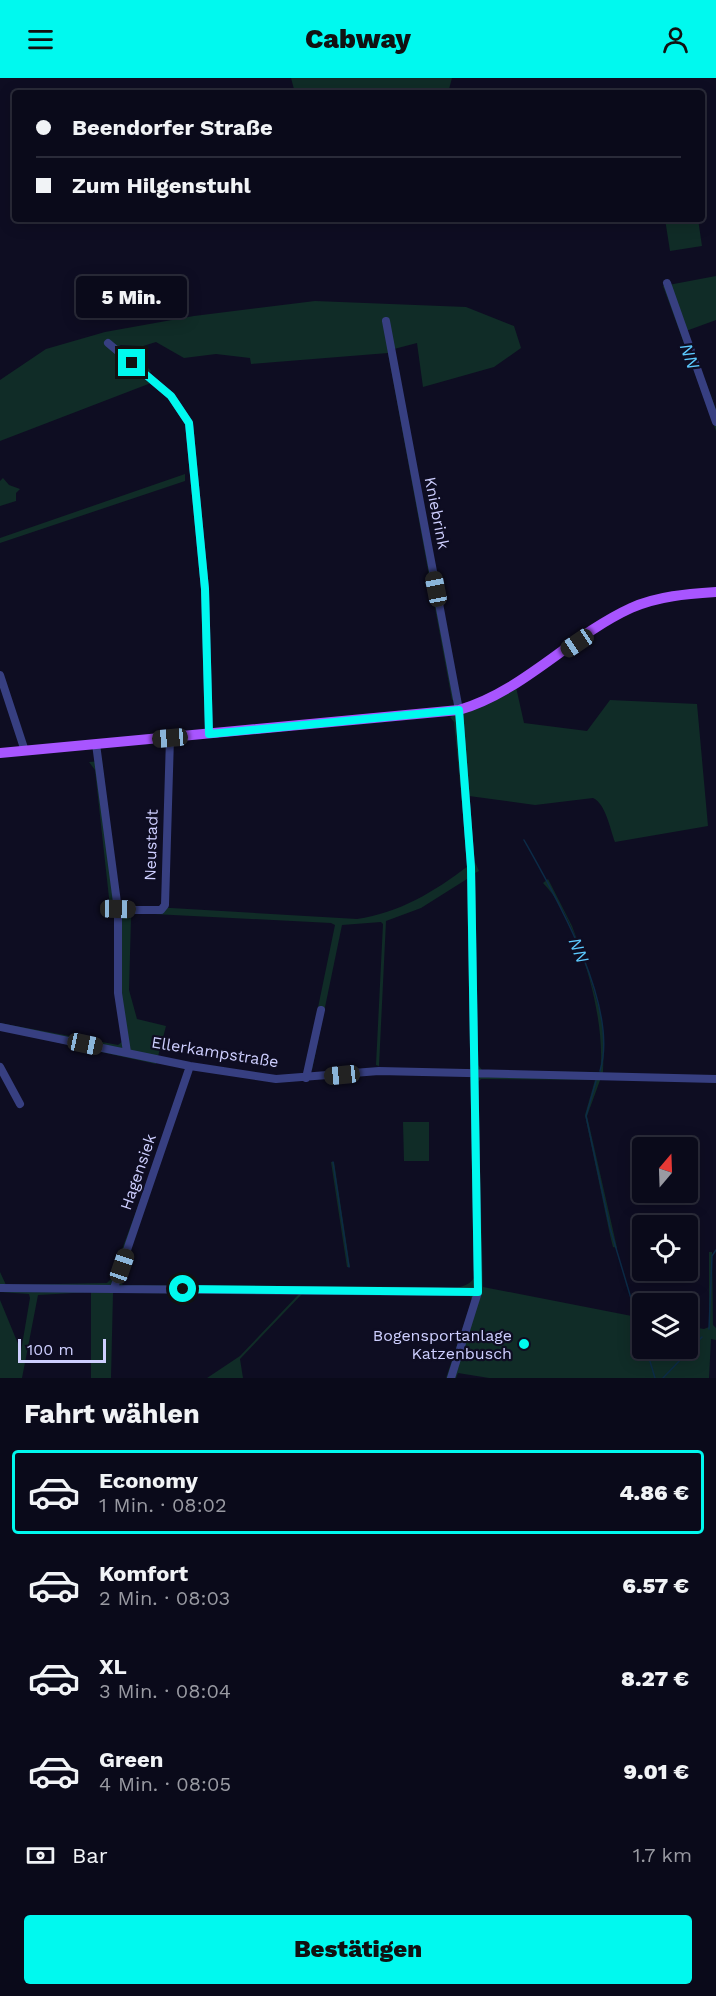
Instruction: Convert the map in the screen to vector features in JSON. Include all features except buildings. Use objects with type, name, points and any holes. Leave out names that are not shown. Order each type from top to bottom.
[{"type":"main road","points":[[0,753],[459,710],[492,699],[630,609],[674,596],[716,592]]},
{"type":"street","points":[[668,283],[716,422]]},
{"type":"street","name":"Kniebrink","points":[[386,321],[459,710],[471,867],[478,1292],[451,1378]]},
{"type":"street","points":[[108,343],[171,396],[189,423],[205,589],[209,734]]},
{"type":"street","points":[[0,675],[25,751]]},
{"type":"street","name":"Neustadt","points":[[118,909],[162,910],[165,905],[170,738]]},
{"type":"street","points":[[96,744],[118,909],[118,993],[127,1052]]},
{"type":"street","points":[[306,1078],[321,1010]]},
{"type":"street","name":"Ellerkampstraße","points":[[0,1027],[190,1066],[276,1079],[379,1071],[716,1079]]},
{"type":"street","name":"Hagensiek","points":[[114,1288],[190,1066]]},
{"type":"street","points":[[0,1067],[20,1104]]},
{"type":"street","points":[[0,1288],[478,1292]]},
{"type":"green space","points":[[291,78],[452,78],[449,90],[294,90]]},
{"type":"green space","points":[[665,222],[698,222],[702,246],[670,251]]},
{"type":"green space","points":[[716,276],[716,320],[686,331],[716,409],[716,431],[663,286]]},
{"type":"green space","points":[[315,301],[466,307],[514,326],[521,348],[494,367],[423,387],[417,343],[394,349],[460,698],[452,700],[388,353],[251,364],[250,358],[216,354],[184,358],[156,342],[143,346],[119,345],[134,354],[151,371],[145,379],[151,383],[0,441],[0,380],[46,349],[105,332],[194,316]]},
{"type":"green space","points":[[185,474],[185,481],[0,543],[0,538]]},
{"type":"green space","points":[[3,478],[9,485],[20,489],[16,493],[16,501],[0,506],[0,481]]},
{"type":"green space","points":[[516,687],[524,723],[587,731],[610,700],[697,704],[708,826],[615,842],[604,811],[593,798],[535,805],[469,796],[474,860],[479,871],[475,873],[478,1065],[483,1071],[600,1072],[601,1051],[595,1000],[580,946],[587,967],[601,1015],[604,1041],[603,1072],[587,1116],[617,1248],[613,1247],[610,1235],[585,1115],[595,1080],[481,1079],[478,1082],[483,1287],[632,1316],[632,1359],[698,1359],[698,1328],[709,1327],[709,1252],[712,1252],[713,1325],[716,1328],[716,1340],[711,1339],[709,1378],[489,1378],[458,1373],[456,1378],[446,1378],[472,1300],[470,1296],[302,1294],[240,1359],[243,1378],[207,1378],[240,1356],[299,1294],[113,1293],[111,1378],[91,1378],[91,1292],[38,1295],[22,1378],[0,1378],[0,1300],[21,1351],[30,1298],[29,1294],[0,1292],[0,1272],[6,1285],[107,1283],[111,1279],[148,1179],[119,1281],[123,1285],[451,1288],[466,1285],[474,1278],[467,879],[421,908],[386,921],[379,1066],[376,1065],[383,924],[381,922],[342,925],[312,1070],[305,1071],[335,925],[331,923],[134,913],[131,918],[129,990],[137,1019],[166,1026],[156,1064],[0,1030],[0,1023],[118,1045],[123,1041],[116,916],[111,916],[95,770],[89,762],[102,761],[120,905],[357,919],[387,912],[416,900],[468,866],[454,722],[450,717],[496,700]]},
{"type":"green space","points":[[548,879],[579,944],[556,899],[543,883]]},
{"type":"green space","points":[[403,1122],[429,1122],[429,1161],[404,1161]]},
{"type":"green space","points":[[331,1162],[334,1162],[350,1267],[347,1267]]},
{"type":"waterway","name":"NN","points":[[524,840],[567,920],[593,984],[601,1016],[604,1045],[600,1071]]},
{"type":"waterway","name":"NN","points":[[596,1081],[586,1116],[610,1228],[632,1302]]},
{"type":"waterway","points":[[333,1162],[349,1267]]},
{"type":"waterway","name":"NN","points":[[709,1329],[712,1256],[716,1250]]},
{"type":"waterway","name":"NN","points":[[663,1378],[702,1337]]},
{"type":"waterway","name":"NN","points":[[649,1359],[655,1378]]},
{"type":"place","name":"Bogensportanlage Katzenbusch","points":[[524,1344]]},
{"type":"route","points":[[132,363],[162,386],[189,423],[205,589],[209,734],[459,710],[471,867],[478,1292],[183,1289]]}]
